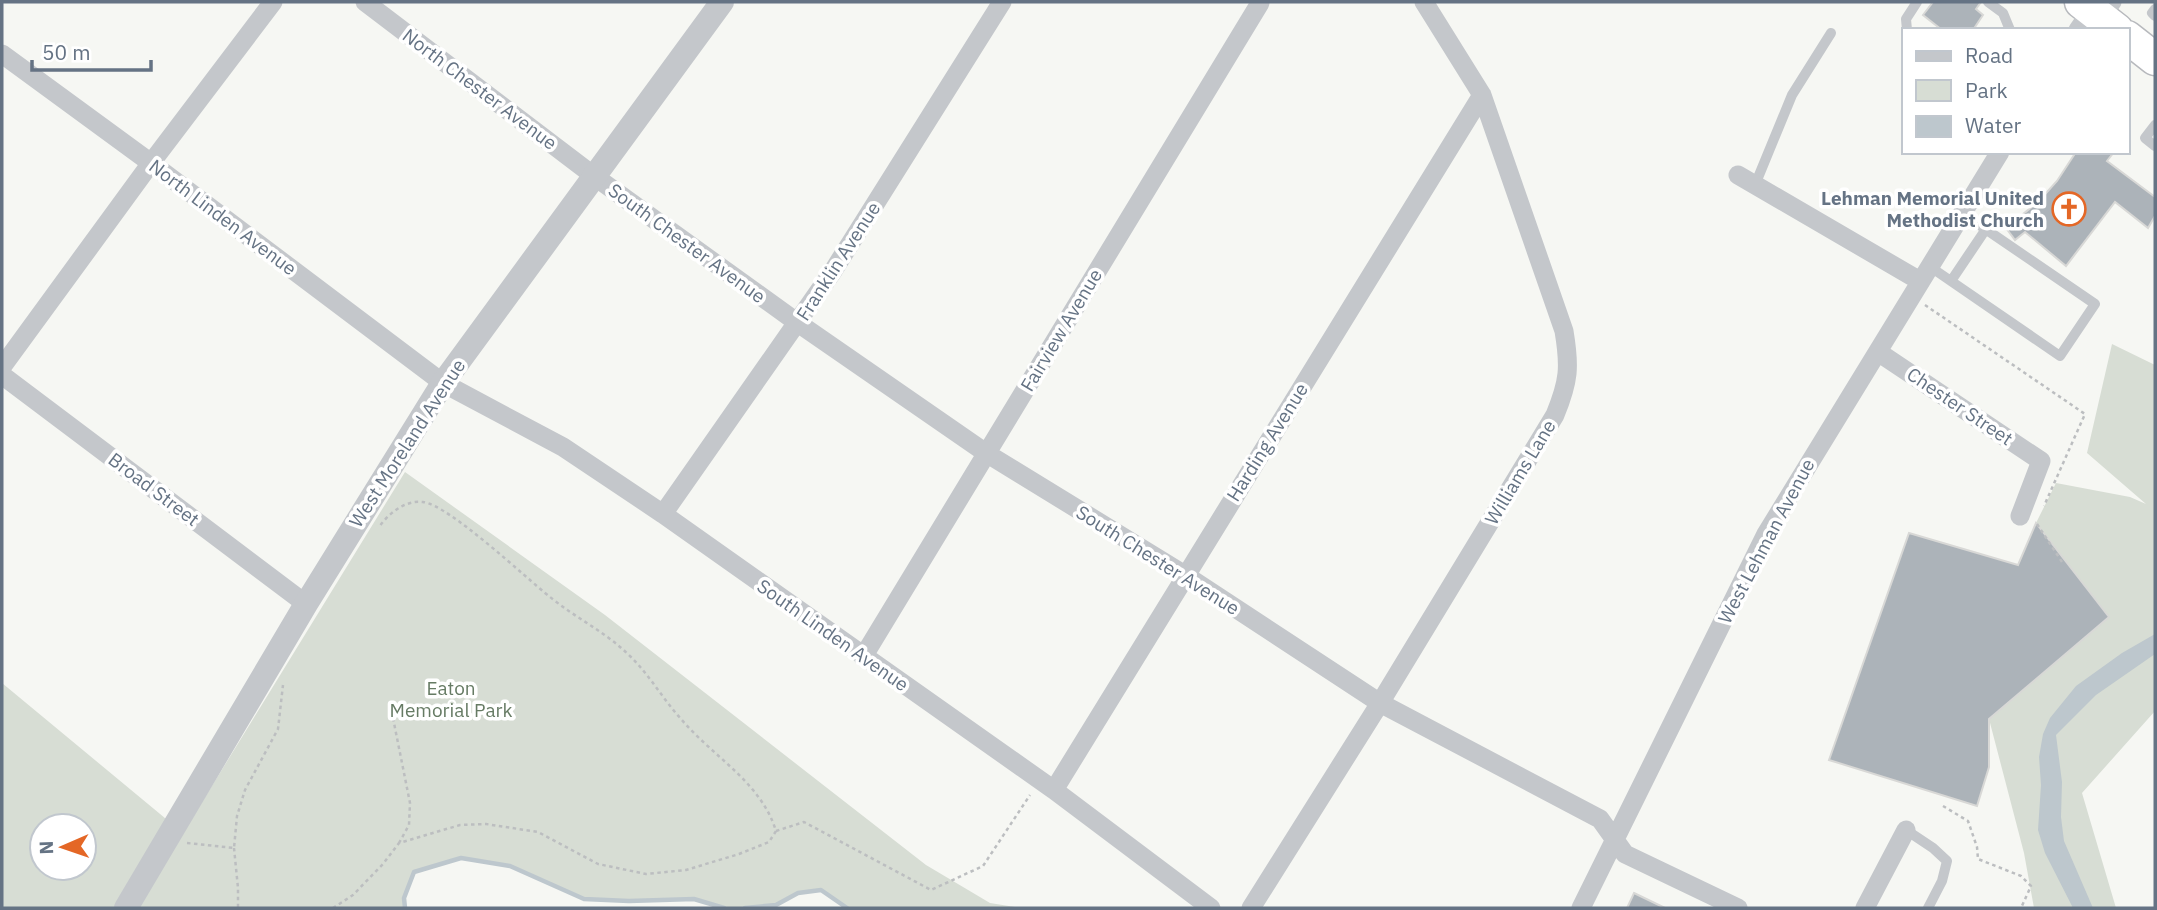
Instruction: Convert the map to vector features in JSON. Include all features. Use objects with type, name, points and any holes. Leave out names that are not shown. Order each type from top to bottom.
[{"type":"highway","points":[[2090,11],[2114,28]]},
{"type":"highway","points":[[2129,39],[2155,59]]},
{"type":"street","points":[[2,367],[273,2]]},
{"type":"street","name":"North Chester Avenue","points":[[365,2],[594,176]]},
{"type":"street","name":"West Moreland Avenue","points":[[126,908],[306,604],[443,383],[722,2]]},
{"type":"street","name":"Franklin Avenue","points":[[663,514],[798,323],[1002,2]]},
{"type":"street","name":"Fairview Avenue","points":[[863,657],[1257,2]]},
{"type":"street","name":"Williams Lane","points":[[1251,908],[1380,703],[1555,415],[1566,388],[1569,369],[1564,331],[1482,95],[1424,2]]},
{"type":"street","name":"North Linden Avenue","points":[[2,54],[443,383]]},
{"type":"street","name":"Harding Avenue","points":[[1047,786],[1185,575],[1482,95]]},
{"type":"street","name":"West Lehman Avenue","points":[[1581,908],[1766,534],[1999,154]]},
{"type":"street","name":"South Chester Avenue","points":[[594,176],[798,323],[986,453],[1185,575],[1380,703],[1600,819],[1625,854],[1738,908]]},
{"type":"street","points":[[1747,180],[1920,281]]},
{"type":"street","name":"Chester Street","points":[[1878,352],[2041,461],[2028,519]]},
{"type":"street","name":"Broad Street","points":[[2,375],[306,604]]},
{"type":"street","name":"South Linden Avenue","points":[[443,383],[563,447],[663,514],[1047,786],[1211,908]]},
{"type":"street","points":[[1865,908],[1906,831]]},
{"type":"lane","points":[[1908,28],[1906,19],[1917,2]]},
{"type":"lane","points":[[1988,2],[2003,13],[2009,28]]},
{"type":"lane","points":[[2155,9],[2152,13],[2155,16]]},
{"type":"lane","points":[[1747,180],[1792,95],[1831,33]]},
{"type":"lane","points":[[2155,125],[2145,138],[2155,146]]},
{"type":"lane","points":[[1920,281],[1951,281],[2060,356],[2095,304],[1962,213]]},
{"type":"lane","points":[[1951,281],[1986,229]]},
{"type":"lane","points":[[1906,831],[1933,848],[1947,861],[1942,881],[1928,908]]},
{"type":"path","points":[[1920,281],[2085,414],[2041,513]]},
{"type":"path","points":[[377,531],[395,510],[405,505],[421,502],[430,504],[450,516],[552,599],[604,632],[632,658],[680,719],[746,781],[769,813],[776,831]]},
{"type":"path","points":[[2028,519],[2062,562]]},
{"type":"path","points":[[238,908],[234,848],[237,817],[245,790],[278,729],[285,677]]},
{"type":"path","points":[[333,908],[353,895],[383,864],[409,825],[410,803],[393,718]]},
{"type":"path","points":[[399,843],[460,825],[486,824],[538,832],[598,864],[646,874],[686,870],[740,854],[769,842],[776,831],[804,822],[930,890],[983,866],[1047,786]]},
{"type":"path","points":[[1942,806],[1968,821],[1978,847],[1978,859],[2021,876],[2031,886],[2021,908]]},
{"type":"path","points":[[166,841],[234,848]]},
{"type":"green space","points":[[2112,344],[2155,365],[2155,711],[2082,793],[2116,908],[2034,908],[2024,853],[1989,719],[2109,617],[2090,599],[2036,523],[2056,483],[2130,497],[2146,504],[2087,453]]},
{"type":"green space","name":"Eaton Memorial Park","points":[[405,472],[605,615],[926,865],[990,903],[1021,908],[847,908],[821,890],[798,893],[776,905],[724,908],[694,899],[584,899],[510,866],[461,858],[414,872],[404,898],[405,908],[2,908],[2,683],[183,833]]},
{"type":"water","points":[[2155,634],[2155,654],[2096,695],[2056,735],[2062,782],[2061,817],[2064,841],[2093,908],[2073,908],[2045,853],[2038,830],[2041,785],[2039,757],[2043,734],[2050,718],[2076,686],[2122,653]]},
{"type":"building","points":[[1933,2],[1981,2],[1976,9],[1983,15],[1974,28],[1939,28],[1923,15]]},
{"type":"building","name":"Lehman Memorial United Methodist Church","points":[[2075,154],[2112,154],[2107,161],[2155,197],[2155,216],[2148,228],[2115,202],[2066,266],[2025,232],[2015,240],[2006,228],[2039,201],[2057,181]]},
{"type":"building","points":[[2036,523],[2109,617],[1989,719],[1989,767],[1977,806],[1829,760],[1909,533],[2018,565]]},
{"type":"building","points":[[1634,893],[1665,908],[1627,908]]},
{"type":"waterway","points":[[405,908],[404,898],[414,872],[461,858],[510,866],[584,899],[694,899],[724,908]]},
{"type":"waterway","points":[[745,908],[776,905],[798,893],[821,890],[847,908]]},
{"type":"place","name":"Lehman Memorial United Methodist Church","points":[[2069,209]]}]
